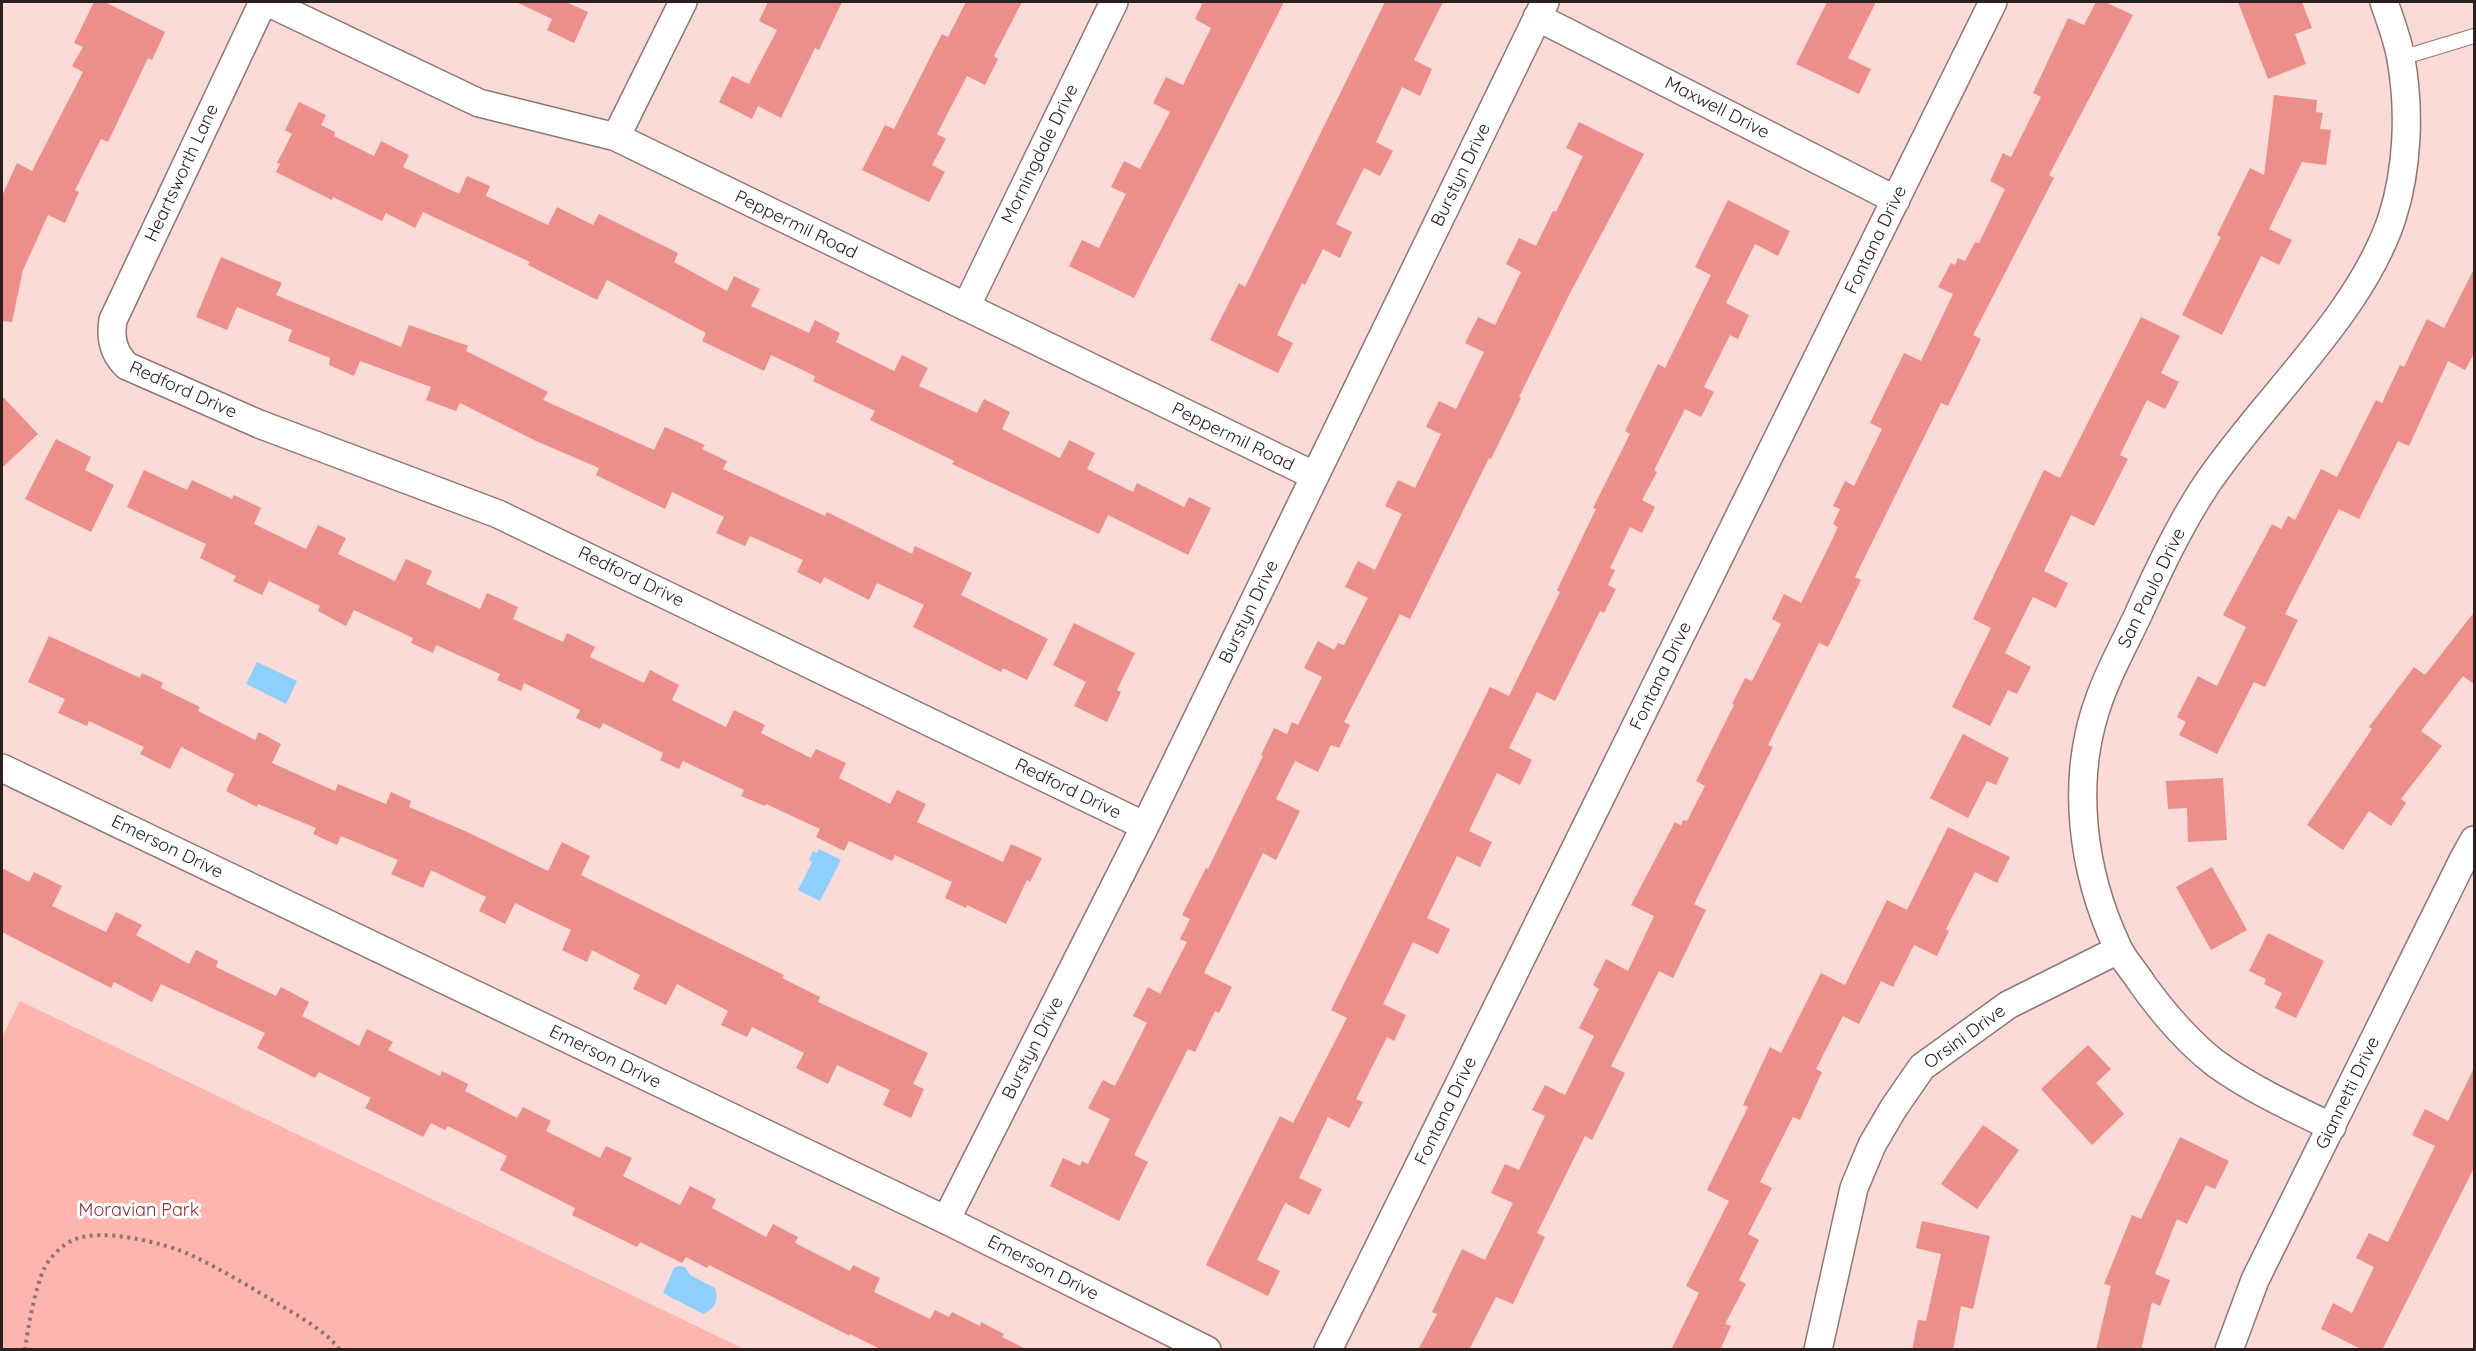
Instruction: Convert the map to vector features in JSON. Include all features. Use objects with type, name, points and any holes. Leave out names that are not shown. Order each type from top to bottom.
[{"type":"street","name":"Peppermil Road","points":[[265,2],[479,103],[616,137],[1315,476]]},
{"type":"street","name":"Heartsworth Lane","points":[[113,346],[112,320],[265,2]]},
{"type":"street","points":[[616,137],[682,2]]},
{"type":"street","name":"Morningdale Drive","points":[[966,307],[1114,2]]},
{"type":"street","name":"Fontana Drive","points":[[1328,1350],[1993,2]]},
{"type":"street","name":"San Paulo Drive","points":[[2332,1127],[2245,1083],[2212,1061],[2167,1018],[2118,950],[2096,891],[2084,835],[2082,786],[2088,739],[2099,700],[2178,533],[2206,485],[2353,295],[2377,254],[2392,218],[2401,178],[2407,126],[2401,58],[2384,2]]},
{"type":"street","name":"Maxwell Drive","points":[[1541,9],[1896,200]]},
{"type":"street","name":"Burstyn Drive","points":[[946,1220],[1145,826],[1541,9]]},
{"type":"street","name":"Redford Drive","points":[[113,346],[118,358],[127,366],[259,424],[498,514],[1145,826]]},
{"type":"street","name":"Emerson Drive","points":[[2,768],[946,1220],[1207,1350]]},
{"type":"street","name":"Giannetti Drive","points":[[2229,1350],[2255,1280],[2475,840]]},
{"type":"street","name":"Orsini Drive","points":[[1818,1350],[1854,1188],[1872,1145],[1893,1109],[1922,1068],[2008,1005],[2118,950]]},
{"type":"lane","points":[[2401,58],[2475,36]]},
{"type":"path","points":[[25,1350],[44,1268],[58,1251],[73,1240],[99,1234],[123,1236],[190,1254],[292,1313],[334,1342],[340,1350]]},
{"type":"green space","name":"Moravian Park","points":[[20,1001],[744,1349],[2,1349],[2,1037]]},
{"type":"water","points":[[257,662],[297,681],[286,704],[246,684]]},
{"type":"water","points":[[819,849],[841,860],[820,901],[798,890],[812,862],[809,860],[813,851],[817,853]]},
{"type":"water","points":[[685,1267],[690,1275],[715,1288],[715,1304],[707,1312],[703,1314],[663,1293],[674,1268]]},
{"type":"building","points":[[94,2],[105,2],[165,32],[152,60],[148,58],[108,142],[101,139],[75,190],[79,192],[65,223],[48,215],[23,270],[12,322],[2,321],[2,196],[17,163],[32,171],[83,72],[72,66],[83,47],[74,43]]},
{"type":"building","points":[[516,2],[566,2],[588,12],[574,43],[547,30],[552,19]]},
{"type":"building","points":[[768,2],[842,2],[819,50],[815,48],[781,118],[758,106],[752,119],[719,102],[732,76],[749,84],[777,30],[759,21]]},
{"type":"building","points":[[966,2],[1022,2],[994,56],[998,59],[985,85],[967,76],[937,134],[946,139],[932,165],[945,172],[929,202],[862,170],[885,125],[894,129],[942,34],[948,37]]},
{"type":"building","points":[[1203,2],[1284,2],[1134,298],[1069,266],[1082,240],[1099,248],[1126,194],[1111,187],[1124,161],[1140,169],[1170,112],[1153,103],[1166,77],[1183,85],[1211,28],[1195,19]]},
{"type":"building","points":[[1385,2],[1443,2],[1414,60],[1432,69],[1420,96],[1402,87],[1376,142],[1393,151],[1380,176],[1364,168],[1336,224],[1352,232],[1340,258],[1323,249],[1305,285],[1302,283],[1277,335],[1293,343],[1278,373],[1210,340],[1239,283],[1245,287]]},
{"type":"building","points":[[1827,2],[1876,2],[1848,58],[1871,69],[1859,94],[1796,64]]},
{"type":"building","points":[[2096,2],[2105,2],[2133,15],[2049,175],[2054,178],[1973,335],[1981,339],[1948,406],[1941,403],[1855,577],[1861,580],[1828,647],[1819,643],[1768,745],[1773,747],[1694,904],[1706,910],[1673,978],[1659,971],[1611,1066],[1625,1073],[1592,1140],[1585,1136],[1537,1233],[1545,1237],[1513,1304],[1496,1297],[1469,1350],[1418,1350],[1437,1314],[1432,1312],[1462,1249],[1485,1260],[1513,1203],[1491,1193],[1505,1164],[1519,1170],[1545,1116],[1532,1110],[1545,1085],[1565,1095],[1594,1036],[1579,1028],[1599,989],[1593,985],[1606,959],[1628,971],[1654,916],[1631,905],[1675,822],[1681,826],[1683,820],[1687,821],[1705,786],[1696,781],[1745,678],[1752,681],[1781,624],[1772,619],[1784,594],[1801,603],[1838,527],[1833,524],[1840,509],[1833,506],[1845,481],[1854,486],[1882,429],[1870,423],[1904,353],[1921,361],[1953,294],[1938,287],[1951,263],[1955,265],[1958,258],[1965,261],[1975,242],[1979,243],[2005,189],[1990,181],[2003,153],[2011,157],[2041,97],[2033,93],[2068,18],[2084,25]]},
{"type":"building","points":[[2238,2],[2302,2],[2312,28],[2295,34],[2306,64],[2268,79]]},
{"type":"building","points":[[2274,95],[2317,100],[2316,112],[2323,113],[2320,129],[2331,130],[2326,165],[2302,162],[2269,229],[2292,240],[2279,265],[2261,256],[2222,335],[2182,315],[2221,237],[2217,235],[2250,168],[2264,175]]},
{"type":"building","points":[[299,102],[326,115],[321,125],[335,132],[334,136],[374,156],[381,141],[409,155],[403,167],[459,194],[467,176],[490,186],[486,196],[548,225],[557,207],[593,225],[599,214],[678,253],[674,262],[727,291],[734,276],[760,289],[751,306],[809,333],[815,320],[840,333],[836,342],[894,371],[902,355],[928,368],[919,386],[977,413],[984,399],[1010,412],[1002,429],[1060,458],[1069,440],[1095,453],[1087,469],[1133,492],[1137,483],[1184,507],[1189,497],[1211,508],[1188,555],[1108,515],[1099,534],[952,464],[954,461],[870,420],[875,411],[813,381],[815,376],[771,355],[764,371],[702,341],[706,333],[607,280],[597,300],[528,265],[530,262],[423,212],[415,228],[386,213],[382,221],[333,197],[332,200],[276,172],[280,164],[277,163],[292,134],[285,130]]},
{"type":"building","points":[[1579,122],[1644,154],[1569,295],[1519,397],[1521,398],[1410,619],[1400,614],[1344,722],[1350,725],[1339,748],[1331,745],[1318,772],[1295,761],[1276,799],[1300,811],[1276,860],[1263,853],[1204,973],[1232,987],[1219,1013],[1215,1011],[1195,1052],[1188,1049],[1134,1155],[1148,1162],[1119,1221],[1050,1186],[1063,1158],[1080,1166],[1082,1161],[1088,1164],[1110,1119],[1088,1108],[1103,1080],[1115,1086],[1147,1023],[1133,1016],[1148,987],[1160,994],[1187,942],[1180,939],[1190,919],[1182,915],[1206,868],[1208,869],[1263,756],[1261,755],[1274,728],[1287,734],[1292,722],[1298,725],[1322,677],[1304,668],[1318,641],[1334,650],[1338,643],[1344,645],[1368,598],[1345,587],[1358,561],[1375,570],[1402,514],[1385,506],[1398,480],[1415,488],[1441,434],[1426,427],[1439,401],[1456,409],[1484,352],[1465,343],[1478,317],[1495,325],[1521,272],[1506,264],[1519,238],[1536,246],[1553,211],[1556,212],[1583,156],[1566,148]]},
{"type":"building","points":[[1728,200],[1790,231],[1778,256],[1755,244],[1726,303],[1749,315],[1738,339],[1730,335],[1704,387],[1714,392],[1701,417],[1685,409],[1654,470],[1657,472],[1642,500],[1655,507],[1642,533],[1630,527],[1610,568],[1615,570],[1608,585],[1616,589],[1604,613],[1600,611],[1555,701],[1537,692],[1509,748],[1532,760],[1520,785],[1497,773],[1469,831],[1492,842],[1480,867],[1457,856],[1427,918],[1450,929],[1438,954],[1413,942],[1383,1004],[1406,1015],[1394,1041],[1387,1037],[1356,1099],[1363,1102],[1349,1128],[1328,1117],[1299,1178],[1322,1189],[1309,1215],[1285,1203],[1257,1260],[1280,1271],[1268,1296],[1206,1265],[1280,1116],[1293,1123],[1347,1018],[1331,1010],[1490,687],[1509,696],[1560,592],[1557,590],[1596,509],[1593,508],[1630,434],[1625,431],[1658,364],[1665,368],[1711,275],[1695,267]]},
{"type":"building","points":[[221,257],[282,283],[276,295],[401,347],[409,325],[468,346],[466,351],[548,392],[543,400],[654,450],[665,427],[705,445],[702,449],[727,461],[723,469],[825,516],[827,512],[912,554],[915,546],[972,573],[961,595],[1048,639],[1027,680],[1003,668],[1001,672],[913,627],[924,605],[877,583],[869,600],[824,577],[821,584],[797,572],[803,560],[750,536],[745,546],[716,533],[724,517],[672,492],[665,509],[596,475],[599,468],[536,441],[460,403],[456,411],[426,400],[431,387],[360,361],[354,376],[329,365],[330,358],[288,341],[292,330],[237,307],[227,330],[196,317]]},
{"type":"building","points":[[2475,267],[2475,352],[2465,370],[2448,361],[2409,446],[2398,441],[2359,519],[2339,509],[2285,614],[2298,620],[2265,687],[2254,682],[2217,754],[2179,735],[2186,722],[2177,717],[2198,676],[2217,686],[2246,627],[2223,615],[2272,524],[2281,529],[2288,516],[2295,520],[2321,469],[2337,477],[2376,400],[2382,403],[2400,365],[2404,367],[2427,319],[2444,328]]},
{"type":"building","points":[[2141,317],[2180,336],[2161,373],[2179,382],[2165,409],[2147,400],[2120,455],[2128,459],[2094,526],[2071,515],[2044,571],[2068,583],[2056,608],[2033,597],[2005,653],[2031,667],[2017,694],[2008,690],[1990,726],[1952,707],[1991,628],[1973,619],[2044,470],[2060,478]]},
{"type":"building","points":[[2,396],[38,434],[2,468]]},
{"type":"building","points":[[56,439],[91,457],[85,470],[114,485],[91,532],[25,499]]},
{"type":"building","points":[[144,470],[187,490],[192,480],[232,499],[234,495],[261,508],[254,524],[306,549],[318,525],[346,538],[338,554],[395,581],[406,559],[432,571],[426,584],[480,609],[487,593],[518,607],[513,619],[563,642],[567,633],[595,647],[590,657],[644,683],[650,670],[679,685],[672,700],[726,727],[734,710],[765,725],[761,733],[811,758],[816,749],[846,763],[839,778],[890,804],[897,790],[926,804],[917,822],[1003,862],[1011,844],[1042,858],[1030,882],[1027,880],[1006,924],[967,905],[966,908],[945,898],[952,882],[895,855],[892,861],[849,841],[844,851],[816,837],[820,829],[766,804],[765,806],[741,796],[744,790],[683,761],[679,769],[660,760],[663,753],[603,723],[600,729],[576,718],[580,710],[524,683],[521,691],[497,680],[500,674],[436,645],[433,653],[411,643],[413,638],[354,610],[346,626],[318,611],[320,606],[269,581],[262,595],[233,581],[236,576],[200,558],[206,544],[127,507]]},
{"type":"building","points":[[2475,611],[2475,685],[2463,676],[2421,731],[2442,746],[2401,799],[2406,803],[2391,826],[2369,811],[2343,850],[2307,825],[2372,729],[2369,727],[2414,667],[2425,675]]},
{"type":"building","points":[[1074,623],[1135,653],[1117,690],[1121,692],[1107,722],[1074,706],[1086,682],[1053,665]]},
{"type":"building","points":[[49,636],[140,678],[142,673],[163,683],[161,688],[200,707],[198,711],[255,740],[259,732],[281,744],[272,763],[335,791],[338,784],[386,804],[391,792],[411,801],[409,807],[548,871],[562,842],[590,856],[581,875],[784,975],[782,978],[820,997],[818,1002],[928,1053],[913,1084],[924,1089],[911,1118],[883,1105],[890,1090],[837,1065],[828,1084],[796,1068],[804,1053],[752,1027],[747,1037],[721,1025],[728,1011],[677,984],[666,1005],[633,989],[640,975],[592,950],[587,962],[562,950],[571,930],[515,903],[505,924],[479,911],[486,897],[431,870],[423,888],[391,874],[398,860],[341,836],[337,845],[313,834],[316,828],[258,804],[257,807],[226,791],[234,774],[181,747],[170,769],[140,754],[144,747],[89,721],[87,726],[58,713],[65,699],[28,682]]},
{"type":"building","points":[[1963,734],[2009,758],[1996,785],[1987,781],[1968,818],[1930,798]]},
{"type":"building","points":[[2223,778],[2227,840],[2188,842],[2187,808],[2168,809],[2166,781]]},
{"type":"building","points":[[1948,827],[2010,857],[1997,883],[1975,872],[1946,929],[1949,931],[1937,956],[1914,945],[1893,987],[1881,981],[1859,1024],[1843,1016],[1816,1069],[1822,1072],[1800,1120],[1793,1117],[1760,1182],[1772,1188],[1748,1234],[1759,1240],[1739,1280],[1746,1284],[1725,1324],[1731,1326],[1720,1350],[1671,1350],[1699,1293],[1686,1286],[1729,1201],[1707,1190],[1748,1107],[1743,1105],[1770,1047],[1781,1053],[1821,973],[1845,985],[1887,900],[1907,910]]},
{"type":"building","points":[[2212,867],[2247,930],[2211,950],[2176,887]]},
{"type":"building","points":[[2,868],[29,882],[34,872],[62,886],[52,906],[106,932],[116,912],[142,925],[136,935],[189,964],[196,950],[218,961],[216,967],[276,996],[281,987],[309,1002],[302,1016],[359,1046],[367,1029],[393,1042],[388,1050],[440,1076],[442,1071],[468,1084],[465,1091],[517,1118],[523,1107],[551,1121],[546,1131],[600,1158],[606,1146],[632,1158],[623,1176],[680,1205],[690,1186],[716,1199],[712,1208],[766,1237],[773,1224],[798,1237],[795,1243],[850,1271],[853,1265],[880,1278],[874,1292],[930,1319],[935,1310],[949,1317],[952,1312],[980,1326],[981,1322],[1004,1334],[1002,1337],[1028,1350],[882,1350],[709,1265],[707,1268],[686,1257],[682,1263],[640,1242],[637,1247],[572,1215],[575,1208],[500,1170],[507,1156],[448,1126],[445,1130],[431,1123],[423,1137],[365,1108],[371,1098],[319,1072],[315,1078],[257,1048],[265,1033],[161,984],[152,1002],[114,982],[111,988],[2,932]]},
{"type":"building","points":[[2268,933],[2324,961],[2296,1018],[2275,1008],[2282,993],[2264,984],[2266,979],[2249,971]]},
{"type":"building","points":[[2088,1045],[2111,1069],[2096,1083],[2124,1114],[2092,1145],[2041,1089]]},
{"type":"building","points":[[2475,1066],[2475,1166],[2382,1350],[2363,1350],[2321,1329],[2333,1303],[2352,1313],[2374,1267],[2356,1258],[2369,1233],[2388,1242],[2435,1146],[2412,1135],[2425,1109],[2448,1121]]},
{"type":"building","points":[[1983,1125],[2019,1150],[1977,1209],[1941,1184]]},
{"type":"building","points":[[2180,1137],[2229,1161],[2215,1189],[2206,1185],[2187,1224],[2177,1219],[2155,1274],[2170,1280],[2160,1306],[2152,1302],[2141,1350],[2096,1350],[2111,1286],[2104,1284],[2132,1215],[2141,1219]]},
{"type":"building","points":[[1922,1221],[1990,1236],[1973,1309],[1961,1306],[1953,1350],[1912,1350],[1918,1320],[1926,1321],[1941,1254],[1916,1248]]}]
